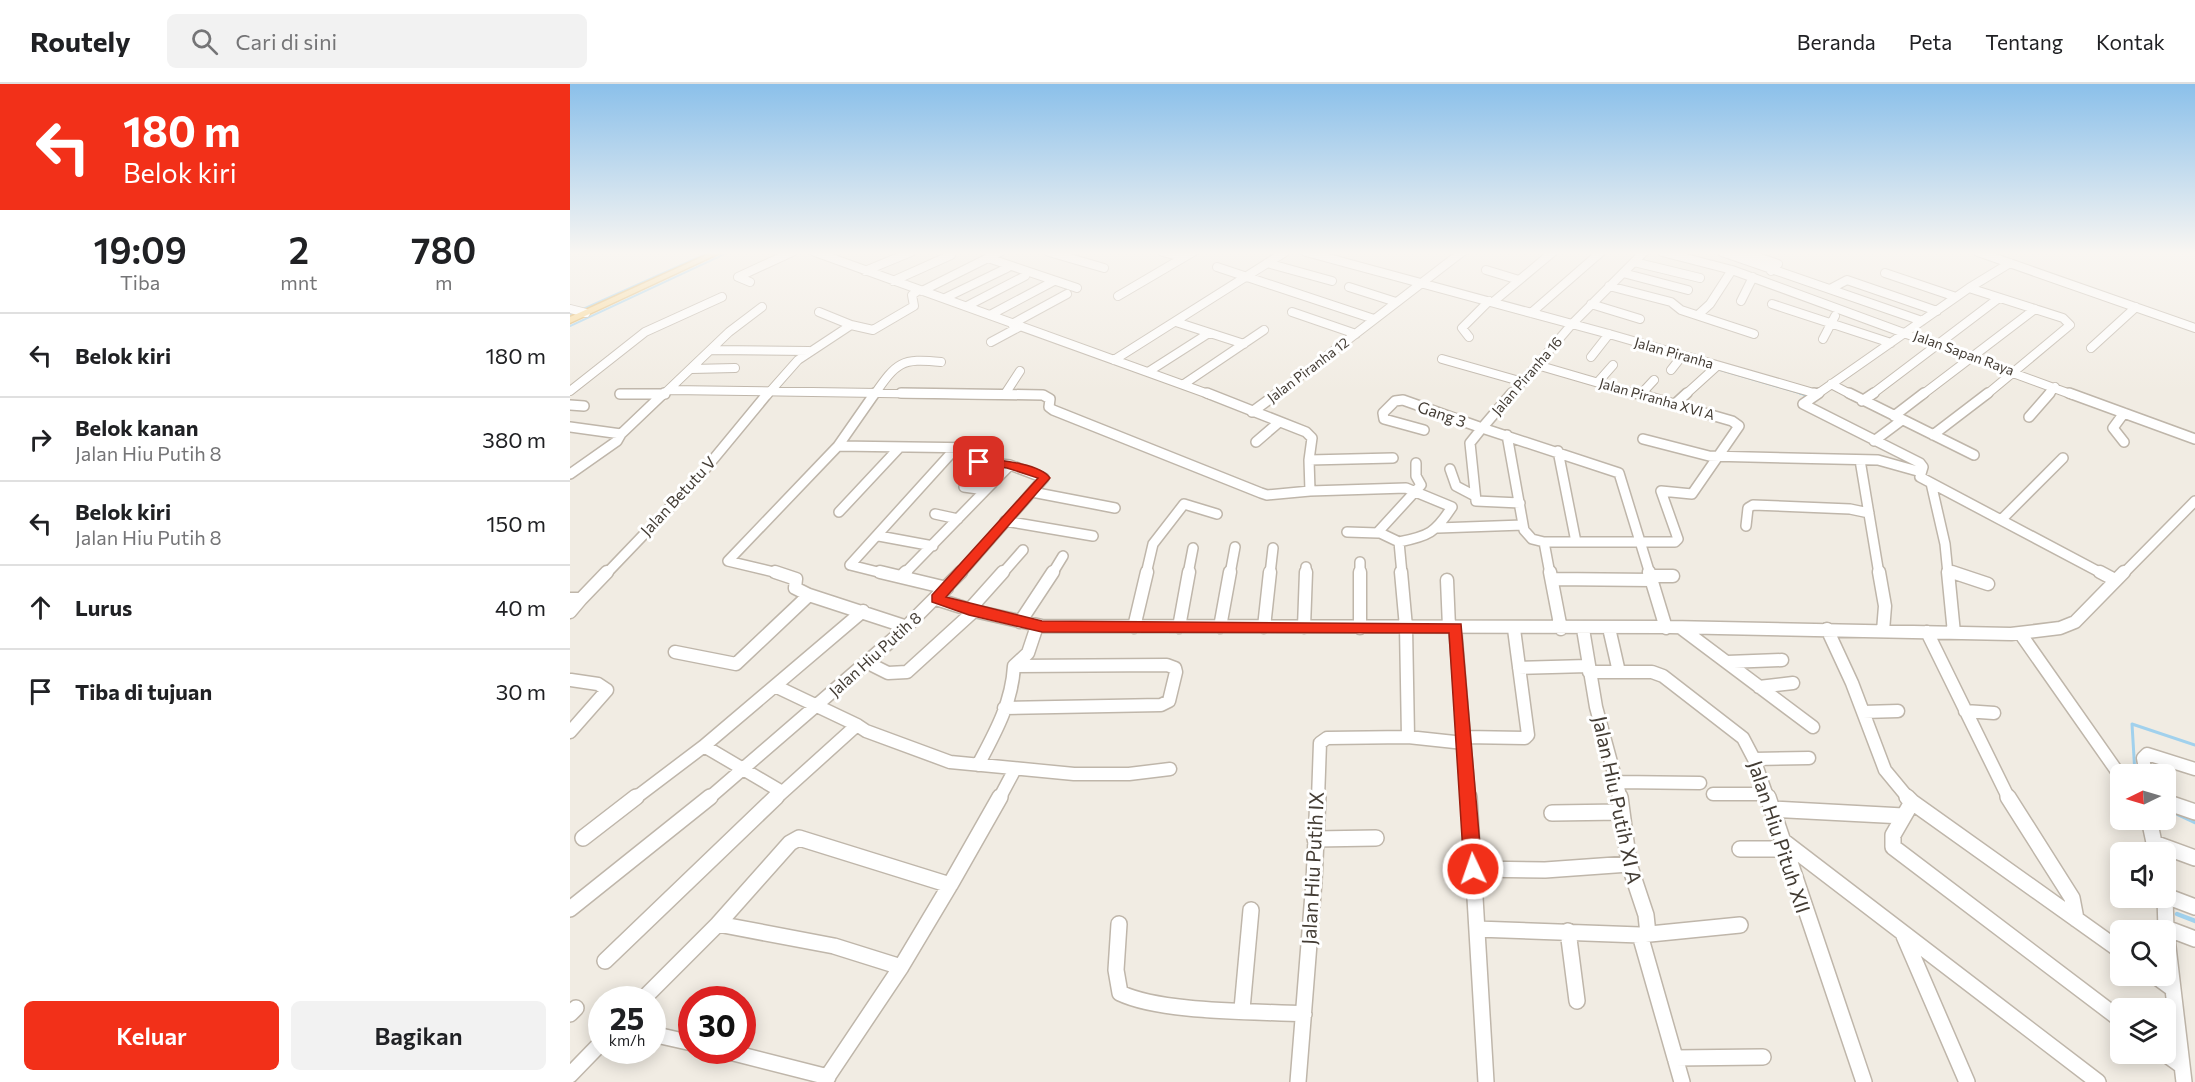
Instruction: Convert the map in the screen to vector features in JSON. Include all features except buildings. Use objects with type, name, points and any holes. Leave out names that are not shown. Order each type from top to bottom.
[{"type":"main road","points":[[570,320],[617,299]]},
{"type":"street","points":[[570,391],[645,332],[719,299]]},
{"type":"street","points":[[819,312],[851,325],[877,328],[909,311],[914,306],[913,299]]},
{"type":"street","points":[[947,299],[1184,384],[1312,436],[1309,459],[1310,491]]},
{"type":"street","points":[[967,306],[981,299]]},
{"type":"street","points":[[990,315],[1021,299]]},
{"type":"street","points":[[991,342],[1059,299]]},
{"type":"street","points":[[1114,360],[1212,299]]},
{"type":"street","points":[[1314,299],[1374,319]]},
{"type":"street","points":[[1385,299],[1396,302]]},
{"type":"street","name":"Jalan Piranha 12","points":[[1252,412],[1401,299]]},
{"type":"street","name":"Jalan Piranha","points":[[1478,299],[1817,394]]},
{"type":"street","points":[[1469,337],[1462,328],[1495,299]]},
{"type":"street","points":[[1532,313],[1548,299]]},
{"type":"street","name":"Jalan Piranha 16","points":[[1475,496],[1470,443],[1596,299]]},
{"type":"street","points":[[1658,299],[1671,302],[1679,309],[1754,334]]},
{"type":"street","points":[[1698,315],[1714,299]]},
{"type":"street","points":[[1775,299],[1771,307],[1831,322],[1891,343]]},
{"type":"street","name":"Jalan Sapan Raya","points":[[1813,299],[2195,439]]},
{"type":"street","points":[[1858,299],[1922,321]]},
{"type":"street","points":[[1901,299],[1937,311]]},
{"type":"street","points":[[1954,299],[1803,404],[1920,464],[1923,467],[1920,477],[2115,580]]},
{"type":"street","points":[[1862,401],[1998,299]]},
{"type":"street","points":[[1933,435],[1962,415],[2070,325],[2063,318],[2001,299]]},
{"type":"street","points":[[2112,299],[2195,328]]},
{"type":"street","points":[[1591,304],[1640,319]]},
{"type":"street","points":[[570,474],[617,441],[621,434],[743,320],[762,307]]},
{"type":"street","points":[[2091,348],[2136,307]]},
{"type":"street","points":[[1823,339],[1839,308]]},
{"type":"street","points":[[570,309],[586,313]]},
{"type":"street","points":[[1874,441],[1898,418],[2035,309]]},
{"type":"street","points":[[1292,312],[1356,334]]},
{"type":"street","points":[[1705,327],[1710,319]]},
{"type":"street","points":[[1176,322],[1244,344]]},
{"type":"street","name":"Jalan Betutu V","points":[[570,612],[576,599],[697,479],[770,390],[810,351],[851,325]]},
{"type":"street","points":[[1184,384],[1264,330]]},
{"type":"street","points":[[1148,372],[1209,333]]},
{"type":"street","points":[[1591,357],[1609,334]]},
{"type":"street","points":[[711,350],[810,351]]},
{"type":"street","points":[[1671,370],[1682,356]]},
{"type":"street","points":[[1442,358],[1523,382]]},
{"type":"street","points":[[907,627],[809,595],[795,588],[796,579],[792,576],[728,561],[838,446],[876,391],[904,359],[941,362]]},
{"type":"street","name":"Jalan Piranha XVI A","points":[[1537,365],[1738,424],[1719,457]]},
{"type":"street","points":[[1598,382],[1613,365]]},
{"type":"street","points":[[1675,404],[1717,366]]},
{"type":"street","points":[[691,369],[735,368]]},
{"type":"street","points":[[1005,394],[1020,371]]},
{"type":"street","points":[[1641,394],[1654,380]]},
{"type":"street","points":[[1831,384],[1974,455]]},
{"type":"street","points":[[2029,417],[2055,387]]},
{"type":"street","points":[[620,394],[770,390],[1047,396],[1053,410],[1268,495],[1310,491],[1406,488],[1453,507],[1438,528],[1425,538],[1399,542],[1378,533],[1347,532]]},
{"type":"street","name":"Gang 3","points":[[1424,430],[1384,419],[1383,413],[1395,401],[1402,400],[1482,428]]},
{"type":"street","points":[[570,405],[584,406]]},
{"type":"street","points":[[2124,413],[2113,428],[2124,442]]},
{"type":"street","points":[[1256,442],[1278,423]]},
{"type":"street","points":[[570,427],[621,434]]},
{"type":"street","points":[[1482,428],[1558,451],[1619,473],[1666,628]]},
{"type":"street","points":[[1507,435],[1523,525],[1527,536],[1544,542],[1678,541],[1661,491],[1692,494],[1719,457]]},
{"type":"street","points":[[1644,439],[1719,457],[1860,459],[1889,462],[1921,471]]},
{"type":"street","points":[[838,446],[898,449],[981,448],[984,451],[979,462],[1044,477],[1032,492],[1115,508]]},
{"type":"street","points":[[839,512],[898,449]]},
{"type":"street","points":[[947,588],[850,565],[879,536],[955,449]]},
{"type":"street","points":[[1558,451],[1576,542]]},
{"type":"street","points":[[1309,459],[1393,458]]},
{"type":"street","points":[[2001,520],[2063,458]]},
{"type":"street","points":[[1860,459],[1885,606],[1883,631]]},
{"type":"street","points":[[1378,533],[1381,527],[1416,493],[1422,483],[1416,476],[1416,463]]},
{"type":"street","points":[[903,576],[1006,469]]},
{"type":"street","points":[[1450,469],[1456,486],[1475,496],[1480,503],[1520,503]]},
{"type":"street","points":[[1931,483],[1949,571],[1954,633]]},
{"type":"street","points":[[964,487],[985,490]]},
{"type":"street","name":"Jalan Hiu Putih 8","points":[[570,909],[744,770],[907,627],[947,588],[1032,492]]},
{"type":"street","points":[[936,599],[1037,626],[1827,629],[2020,633],[2059,629],[2071,625],[2195,501]]},
{"type":"street","points":[[1134,627],[1148,558],[1158,535],[1184,504],[1217,514]]},
{"type":"street","points":[[1746,526],[1748,508],[1753,505],[1850,509],[1869,513]]},
{"type":"street","points":[[935,514],[958,519]]},
{"type":"street","points":[[1005,521],[1093,536]]},
{"type":"street","points":[[1438,528],[1523,525]]},
{"type":"street","points":[[879,536],[933,546]]},
{"type":"street","points":[[1399,542],[1406,627],[1408,738],[1464,740],[1525,738],[1528,735],[1514,629]]},
{"type":"street","points":[[1544,542],[1561,629]]},
{"type":"street","points":[[1220,627],[1235,547]]},
{"type":"street","points":[[1179,627],[1193,548]]},
{"type":"street","points":[[1264,627],[1273,548]]},
{"type":"street","points":[[866,663],[888,673],[907,672],[971,610],[1023,549]]},
{"type":"street","points":[[1020,622],[1063,556]]},
{"type":"street","points":[[1359,562],[1360,628]]},
{"type":"street","points":[[1304,627],[1306,567]]},
{"type":"street","points":[[1949,571],[1988,584]]},
{"type":"street","points":[[1552,579],[1673,576]]},
{"type":"street","points":[[1447,580],[1464,740],[1486,1082]]},
{"type":"street","points":[[675,652],[736,664],[743,661],[809,595]]},
{"type":"street","points":[[584,838],[704,746],[863,611]]},
{"type":"street","points":[[978,765],[1002,719],[1013,681],[1014,666],[1028,653],[1037,626]]},
{"type":"street","points":[[1609,628],[1619,672]]},
{"type":"street","points":[[1681,628],[1813,727]]},
{"type":"street","name":"Jalan Hiu Putih XI A","points":[[1583,629],[1588,669],[1617,782],[1629,864],[1646,915],[1644,934],[1682,1082]]},
{"type":"street","points":[[1827,629],[1882,763],[1896,788],[1912,802],[2110,943]]},
{"type":"street","points":[[1927,632],[1999,783],[2072,898],[2076,908],[2076,919]]},
{"type":"street","points":[[2020,633],[2047,667],[2083,726],[2111,764]]},
{"type":"street","points":[[1727,662],[1782,660]]},
{"type":"street","points":[[1004,708],[1161,705],[1169,701],[1176,672],[1175,668],[1167,665],[1014,666]]},
{"type":"street","name":"Jalan Hiu Pituh XII","points":[[1520,668],[1652,672],[1663,676],[1743,738],[1754,759],[1772,809],[1864,1082]]},
{"type":"street","points":[[570,732],[607,690],[598,684],[571,680]]},
{"type":"street","points":[[1759,687],[1792,683]]},
{"type":"street","points":[[775,686],[866,731],[950,762],[1074,774],[1129,774],[1170,769]]},
{"type":"street","points":[[1863,712],[1898,711]]},
{"type":"street","points":[[1965,711],[1994,713]]},
{"type":"street","points":[[605,961],[782,792],[856,725]]},
{"type":"street","name":"Jalan Hiu Putih IX","points":[[1298,1082],[1316,839],[1319,747],[1323,739],[1408,738]]},
{"type":"street","points":[[704,746],[782,792]]},
{"type":"street","points":[[2144,764],[2143,758],[2147,754],[2195,769]]},
{"type":"street","points":[[1754,759],[1809,758]]},
{"type":"street","points":[[756,1059],[826,1079],[901,967],[975,845],[1015,769]]},
{"type":"street","points":[[1617,782],[1700,783]]},
{"type":"street","points":[[1713,794],[1766,794]]},
{"type":"street","points":[[1912,802],[1892,838],[1893,847],[2110,1012]]},
{"type":"street","points":[[2176,805],[2195,812]]},
{"type":"street","points":[[1772,809],[1903,816]]},
{"type":"street","points":[[1552,813],[1621,812]]},
{"type":"street","points":[[656,986],[718,924],[790,843],[799,838],[950,885]]},
{"type":"street","points":[[1316,839],[1376,838]]},
{"type":"street","points":[[1740,849],[1783,845],[2098,1082]]},
{"type":"street","points":[[2176,853],[2195,858]]},
{"type":"street","points":[[1473,869],[1545,870],[1629,864]]},
{"type":"street","points":[[2176,901],[2195,907]]},
{"type":"street","points":[[1242,1010],[1251,910]]},
{"type":"street","points":[[718,924],[841,948],[879,958],[901,967]]},
{"type":"street","points":[[1119,924],[1116,978],[1121,994],[1132,999],[1172,1005],[1304,1014]]},
{"type":"street","points":[[1477,929],[1644,934],[1740,924]]},
{"type":"street","points":[[1568,931],[1577,1001]]},
{"type":"street","points":[[2176,932],[2195,939]]},
{"type":"street","points":[[1904,936],[1967,1082]]},
{"type":"street","points":[[2170,986],[2173,988],[2183,1074]]},
{"type":"street","points":[[573,1067],[588,1054]]},
{"type":"street","points":[[1675,1058],[1763,1057]]},
{"type":"waterway","points":[[583,309],[606,299]]},
{"type":"waterway","points":[[570,326],[629,299]]},
{"type":"waterway","points":[[570,315],[577,312]]},
{"type":"waterway","points":[[1717,369],[1806,395]]},
{"type":"waterway","points":[[1800,393],[1807,395]]},
{"type":"waterway","points":[[2134,764],[2132,724],[2195,745]]},
{"type":"waterway","points":[[2178,814],[2195,822]]},
{"type":"waterway","points":[[2177,914],[2195,921]]},
{"type":"route","points":[[979,462],[1008,464],[1042,475],[1044,478],[936,599],[969,610],[1042,626],[1455,627],[1473,869]]}]
